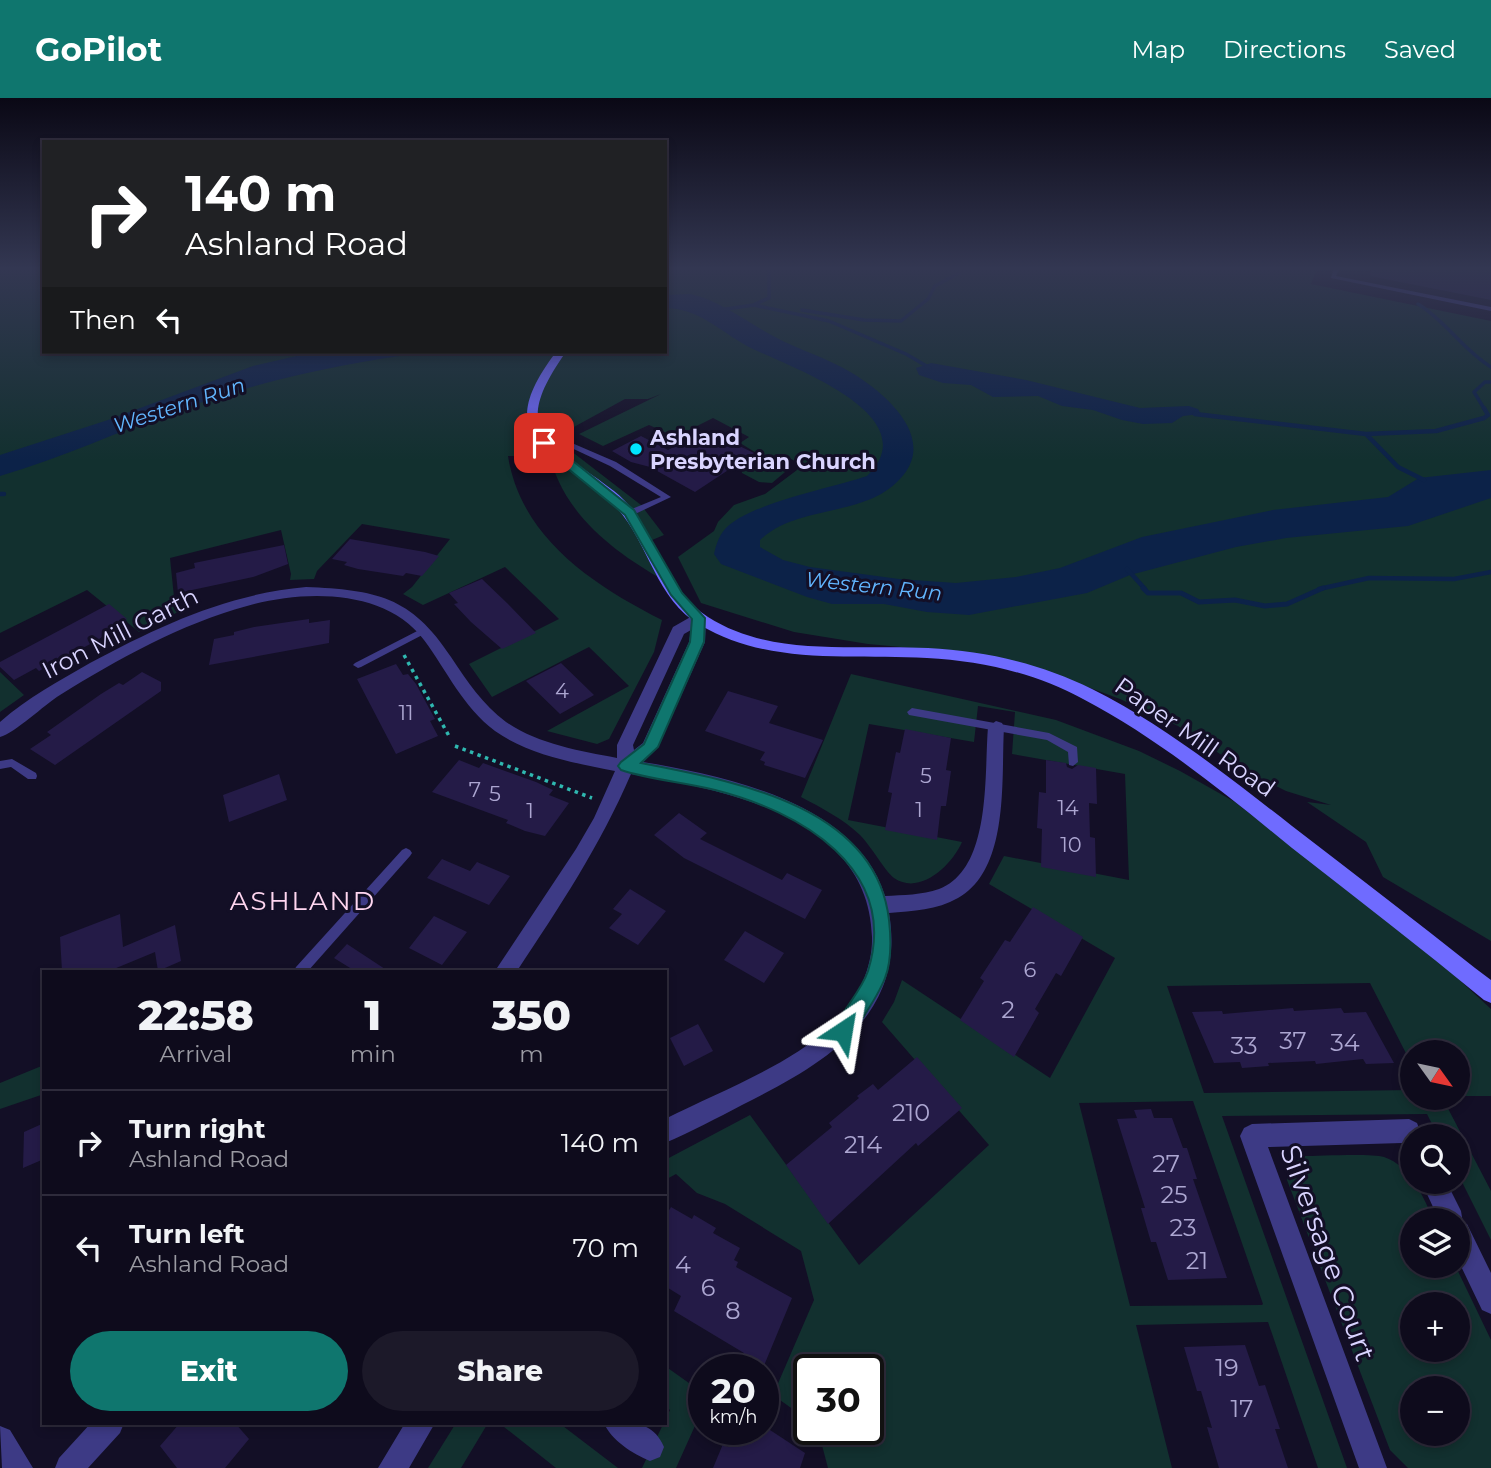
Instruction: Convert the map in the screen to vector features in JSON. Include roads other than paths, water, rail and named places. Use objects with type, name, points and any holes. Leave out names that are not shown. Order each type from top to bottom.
[{"type":"main road","points":[[560,354],[536,391],[531,412],[535,429],[553,452],[615,498],[630,513],[677,595],[699,618]]},
{"type":"main road","name":"Paper Mill Road","points":[[699,618],[732,635],[772,646],[830,652],[943,654],[993,659],[1048,676],[1087,693],[1147,728],[1202,768],[1491,993]]},
{"type":"street","name":"Iron Mill Garth","points":[[0,731],[33,704],[181,622],[243,601],[296,592],[348,594],[388,604],[408,615],[425,630],[466,694],[482,713],[501,727],[545,748],[716,784],[754,796],[792,812],[825,831],[849,849],[867,875],[879,905],[883,940],[877,975],[843,1031],[811,1056],[667,1130]]},
{"type":"street","points":[[626,766],[650,747],[697,642],[699,618]]},
{"type":"street","points":[[506,970],[583,855],[602,821],[626,766],[625,745],[678,631],[699,618]]},
{"type":"street","points":[[879,905],[930,900],[952,891],[968,879],[979,864],[987,834],[996,727]]},
{"type":"street","name":"Silversage Court","points":[[1373,1468],[1252,1136],[1400,1131]]},
{"type":"street","points":[[1470,1258],[1491,1301]]},
{"type":"street","points":[[69,1468],[108,1425]]},
{"type":"street","points":[[392,1468],[420,1425]]},
{"type":"street","points":[[621,1425],[650,1447]]},
{"type":"street","points":[[0,1440],[19,1468]]},
{"type":"lane","points":[[535,429],[613,464],[667,497],[630,513]]},
{"type":"lane","points":[[358,665],[425,630]]},
{"type":"lane","points":[[912,712],[1049,737],[1073,750],[1073,762]]},
{"type":"lane","points":[[0,765],[12,763],[32,776]]},
{"type":"lane","points":[[301,970],[406,853]]},
{"type":"water","name":"Western Run","points":[[725,332],[766,332],[852,373],[893,406],[904,419],[911,434],[913,449],[910,465],[899,480],[884,492],[849,506],[793,521],[760,540],[760,547],[783,560],[810,567],[899,579],[956,583],[1016,577],[1060,568],[1142,537],[1273,510],[1388,497],[1419,478],[1491,470],[1491,498],[1408,526],[1286,538],[1236,547],[1130,575],[1087,593],[969,615],[927,612],[884,604],[832,604],[721,564],[714,554],[725,529],[752,511],[867,476],[882,453],[880,432],[867,413],[845,395],[818,379],[747,346]]},
{"type":"water","name":"Western Run","points":[[305,354],[415,354],[333,368],[240,390],[0,476],[0,455],[108,420],[253,366]]},
{"type":"water","points":[[931,363],[1026,380],[1140,408],[1189,406],[1198,409],[1201,414],[1183,416],[1172,423],[1143,424],[1093,410],[1062,406],[1038,396],[993,397],[971,385],[943,383],[919,375],[916,368]]},
{"type":"waterway","points":[[855,332],[906,354],[930,368]]},
{"type":"waterway","points":[[1451,332],[1491,367]]},
{"type":"waterway","points":[[1485,410],[1474,392],[1485,382],[1491,382]]},
{"type":"waterway","points":[[1366,434],[1436,431],[1484,418],[1488,415],[1484,408]]},
{"type":"waterway","points":[[1195,414],[1366,434]]},
{"type":"waterway","points":[[1366,434],[1398,467],[1424,480]]},
{"type":"waterway","points":[[1127,569],[1145,589]]},
{"type":"waterway","points":[[1322,588],[1369,578],[1454,579],[1491,572]]},
{"type":"waterway","points":[[1143,588],[1148,593],[1181,593],[1199,602],[1235,600],[1265,606],[1287,604],[1322,588]]},
{"type":"place","name":"Ashland Presbyterian Church","points":[[636,449]]},
{"type":"district","name":"ASHLAND","points":[[303,901]]}]
